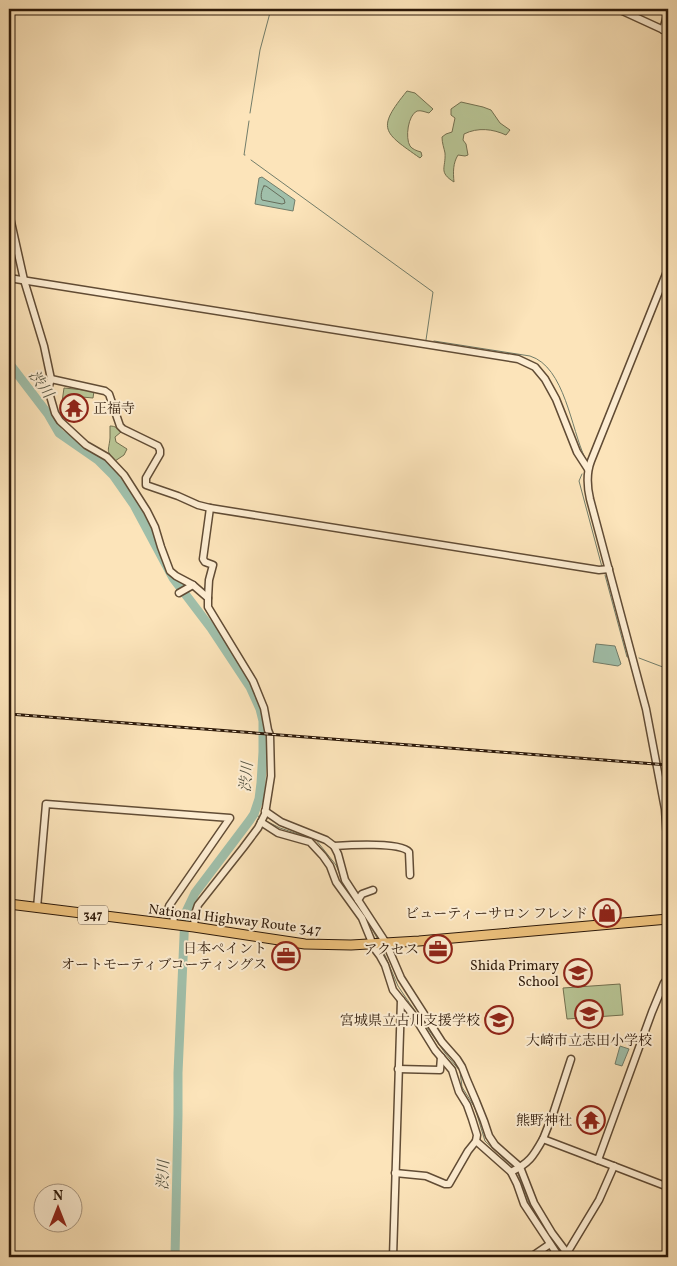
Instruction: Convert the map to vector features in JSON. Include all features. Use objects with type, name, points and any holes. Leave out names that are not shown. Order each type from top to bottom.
[{"type":"highway","name":"National Highway Route 347","points":[[9,904],[192,927],[305,944],[378,943],[668,918]]},
{"type":"street","points":[[618,9],[666,31],[668,12]]},
{"type":"street","points":[[9,213],[24,280],[44,346],[51,379],[48,389],[54,413],[86,445],[108,458],[124,475],[147,511],[170,571],[193,585],[208,598]]},
{"type":"street","points":[[668,269],[588,469],[588,489],[646,709],[664,809],[668,854]]},
{"type":"street","points":[[9,278],[518,359],[535,367],[545,379],[556,399],[578,452],[588,469]]},
{"type":"street","points":[[51,379],[105,391],[109,394],[120,426],[158,446],[160,450],[160,454],[146,478],[146,485],[198,505],[599,570],[608,569]]},
{"type":"street","points":[[192,927],[198,905],[244,848],[263,817],[271,776],[270,735],[264,708],[253,680],[208,607],[209,580],[213,565],[205,562],[203,559],[210,508]]},
{"type":"street","points":[[179,594],[193,585]]},
{"type":"street","points":[[38,908],[46,804],[230,818],[169,906],[174,916],[175,925]]},
{"type":"street","points":[[263,817],[320,837],[334,846],[345,880],[358,900],[378,943],[442,1042],[462,1067],[489,1136],[515,1170],[564,1255]]},
{"type":"street","points":[[263,817],[278,833],[310,842],[323,856],[330,866],[336,882],[362,918],[371,940],[378,943]]},
{"type":"street","points":[[334,846],[377,845],[401,847],[410,852],[410,875]]},
{"type":"street","points":[[358,900],[362,894],[373,890]]},
{"type":"street","points":[[378,943],[380,956],[393,990],[452,1070],[477,1135],[476,1141],[448,1184],[426,1176],[396,1173]]},
{"type":"street","points":[[598,1160],[652,1012],[668,978]]},
{"type":"street","points":[[393,1257],[400,1000]]},
{"type":"street","points":[[398,1069],[440,1070],[441,1057]]},
{"type":"street","points":[[515,1170],[527,1162],[543,1139],[571,1059]]},
{"type":"street","points":[[543,1139],[668,1187]]},
{"type":"street","points":[[476,1141],[515,1170],[517,1184],[524,1204],[550,1244],[564,1255]]},
{"type":"street","points":[[564,1255],[599,1200],[614,1166]]},
{"type":"street","points":[[531,1257],[550,1244]]},
{"type":"shaded area","points":[[407,91],[415,93],[433,109],[429,113],[417,111],[411,117],[408,142],[412,148],[421,152],[422,156],[420,158],[398,142],[388,129],[391,114]]},
{"type":"shaded area","points":[[461,102],[491,110],[500,123],[510,130],[506,135],[496,131],[485,130],[475,130],[464,134],[463,140],[466,144],[468,155],[458,155],[456,158],[454,182],[444,172],[445,153],[442,137],[452,132],[455,118],[451,115],[451,109]]},
{"type":"shaded area","points":[[64,388],[94,391],[93,398],[71,396],[70,410],[61,409]]},
{"type":"shaded area","points":[[110,426],[116,427],[121,432],[115,437],[116,442],[127,449],[124,455],[115,461],[108,450]]},
{"type":"shaded area","points":[[620,984],[623,1015],[567,1019],[563,988]]},
{"type":"water","points":[[262,177],[295,200],[293,211],[255,204],[259,178]]},
{"type":"water","points":[[596,644],[615,646],[621,664],[618,666],[593,662]]},
{"type":"water","points":[[620,1046],[629,1049],[622,1066],[615,1064]]},
{"type":"waterway","points":[[250,113],[260,50],[271,9]]},
{"type":"waterway","points":[[245,155],[249,121]]},
{"type":"waterway","points":[[251,160],[433,292],[426,340]]},
{"type":"waterway","points":[[434,341],[530,356],[542,362],[559,385],[585,458]]},
{"type":"waterway","name":"渋川","points":[[9,363],[48,414],[59,433],[98,460],[113,475],[134,505],[173,578],[211,628],[250,687],[263,721],[261,783],[259,799],[254,814],[195,893],[185,914],[178,1073],[175,1257]]},
{"type":"waterway","points":[[582,474],[579,481],[602,567]]},
{"type":"waterway","points":[[605,575],[628,657]]},
{"type":"waterway","points":[[639,658],[668,669]]},
{"type":"waterway","points":[[668,708],[668,714]]},
{"type":"waterway","name":"渋川","points":[[254,814],[260,817]]},
{"type":"waterway","points":[[266,821],[280,828],[316,840],[336,865],[345,886],[358,906]]},
{"type":"waterway","points":[[366,918],[377,938]]},
{"type":"waterway","points":[[381,946],[398,986],[445,1053],[460,1071],[462,1087],[475,1108],[485,1141],[514,1168]]},
{"type":"waterway","points":[[517,1171],[529,1203],[565,1257]]},
{"type":"railway","points":[[9,714],[668,765]]},
{"type":"place","name":"正福寺","points":[[74,408]]},
{"type":"place","name":"ビューティーサロン フレンド","points":[[607,913]]},
{"type":"place","name":"アクセス","points":[[438,949]]},
{"type":"place","name":"日本ペイント オートモーティブコーティングス","points":[[286,956]]},
{"type":"place","name":"Shida Primary School","points":[[578,973]]},
{"type":"place","name":"大崎市立志田小学校","points":[[589,1014]]},
{"type":"place","name":"宮城県立古川支援学校","points":[[499,1020]]},
{"type":"place","name":"熊野神社","points":[[591,1120]]}]
